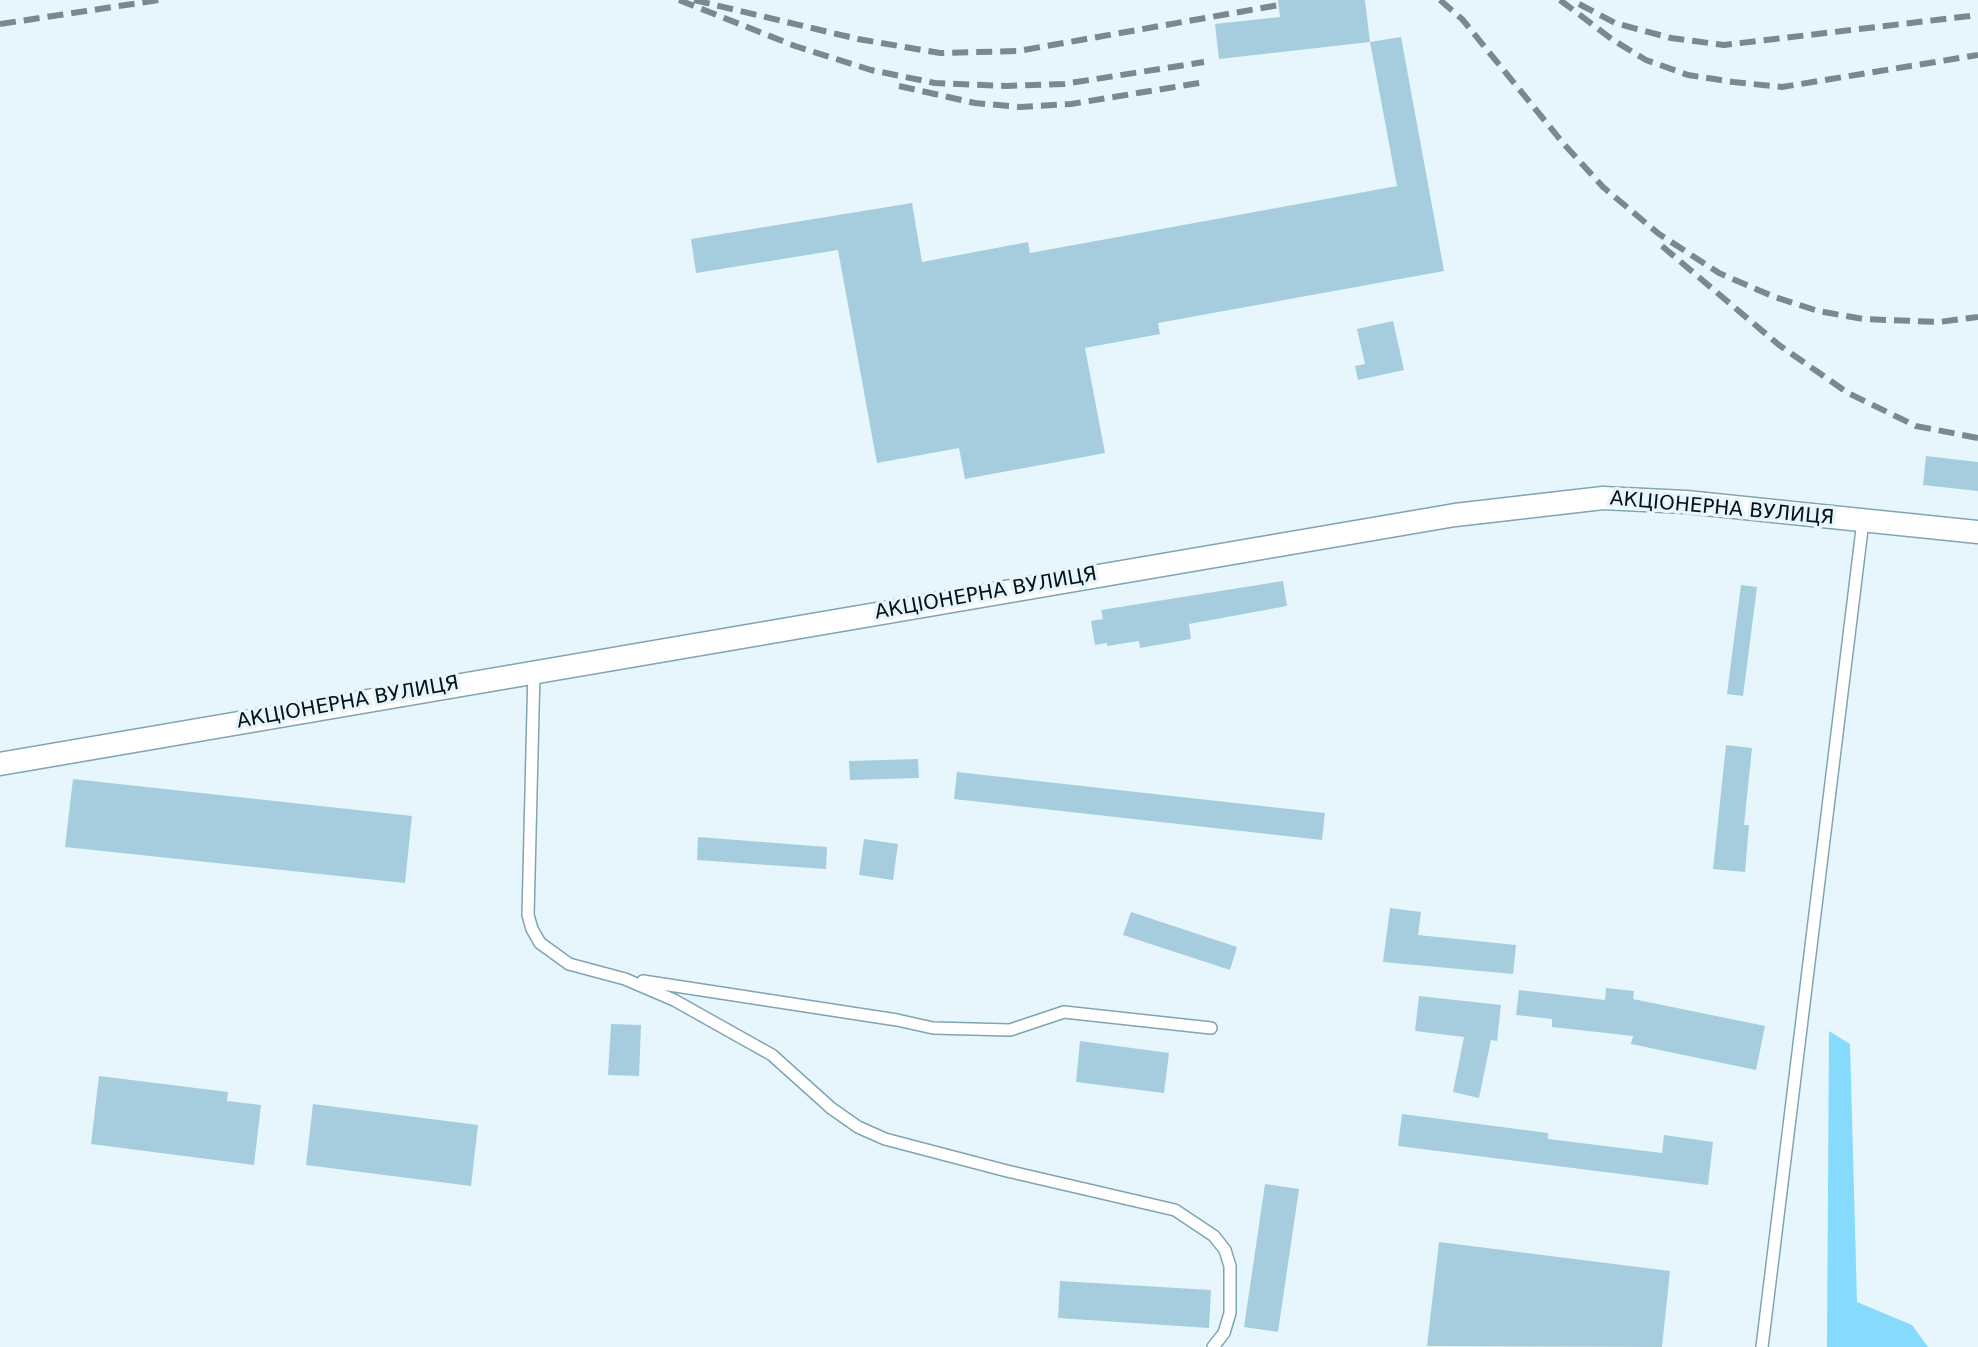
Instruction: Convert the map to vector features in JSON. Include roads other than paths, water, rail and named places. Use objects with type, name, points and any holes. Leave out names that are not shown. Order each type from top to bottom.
[{"type":"street","name":"АКЦІОНЕРНА ВУЛИЦЯ","points":[[0,764],[534,670],[1470,513],[1603,498],[1686,502],[1978,532]]},
{"type":"lane","points":[[1762,1347],[1863,521]]},
{"type":"lane","points":[[534,670],[528,915],[540,943],[569,964],[625,979],[933,1028],[1010,1030],[1064,1012],[1211,1028]]},
{"type":"lane","points":[[625,979],[674,1000],[772,1055],[831,1108],[858,1127],[885,1139],[1175,1210],[1214,1236],[1225,1250],[1230,1266],[1230,1313],[1224,1333],[1213,1347]]},
{"type":"railway","points":[[0,24],[159,0]]},
{"type":"railway","points":[[679,0],[795,46],[871,70],[935,83],[1006,86],[1064,84],[1204,62]]},
{"type":"railway","points":[[694,0],[858,39],[940,53],[1018,51],[1279,5]]},
{"type":"railway","points":[[1440,0],[1462,19],[1603,187],[1659,234],[1719,273],[1772,296],[1818,311],[1863,319],[1939,322],[1978,317]]},
{"type":"railway","points":[[1560,0],[1613,40],[1646,60],[1688,75],[1733,82],[1782,87],[1978,55]]},
{"type":"railway","points":[[1579,4],[1615,23],[1671,38],[1724,45],[1978,15]]},
{"type":"railway","points":[[899,86],[975,103],[1020,107],[1071,104],[1205,82]]},
{"type":"railway","points":[[1662,246],[1779,345],[1848,393],[1916,426],[1978,438]]}]
